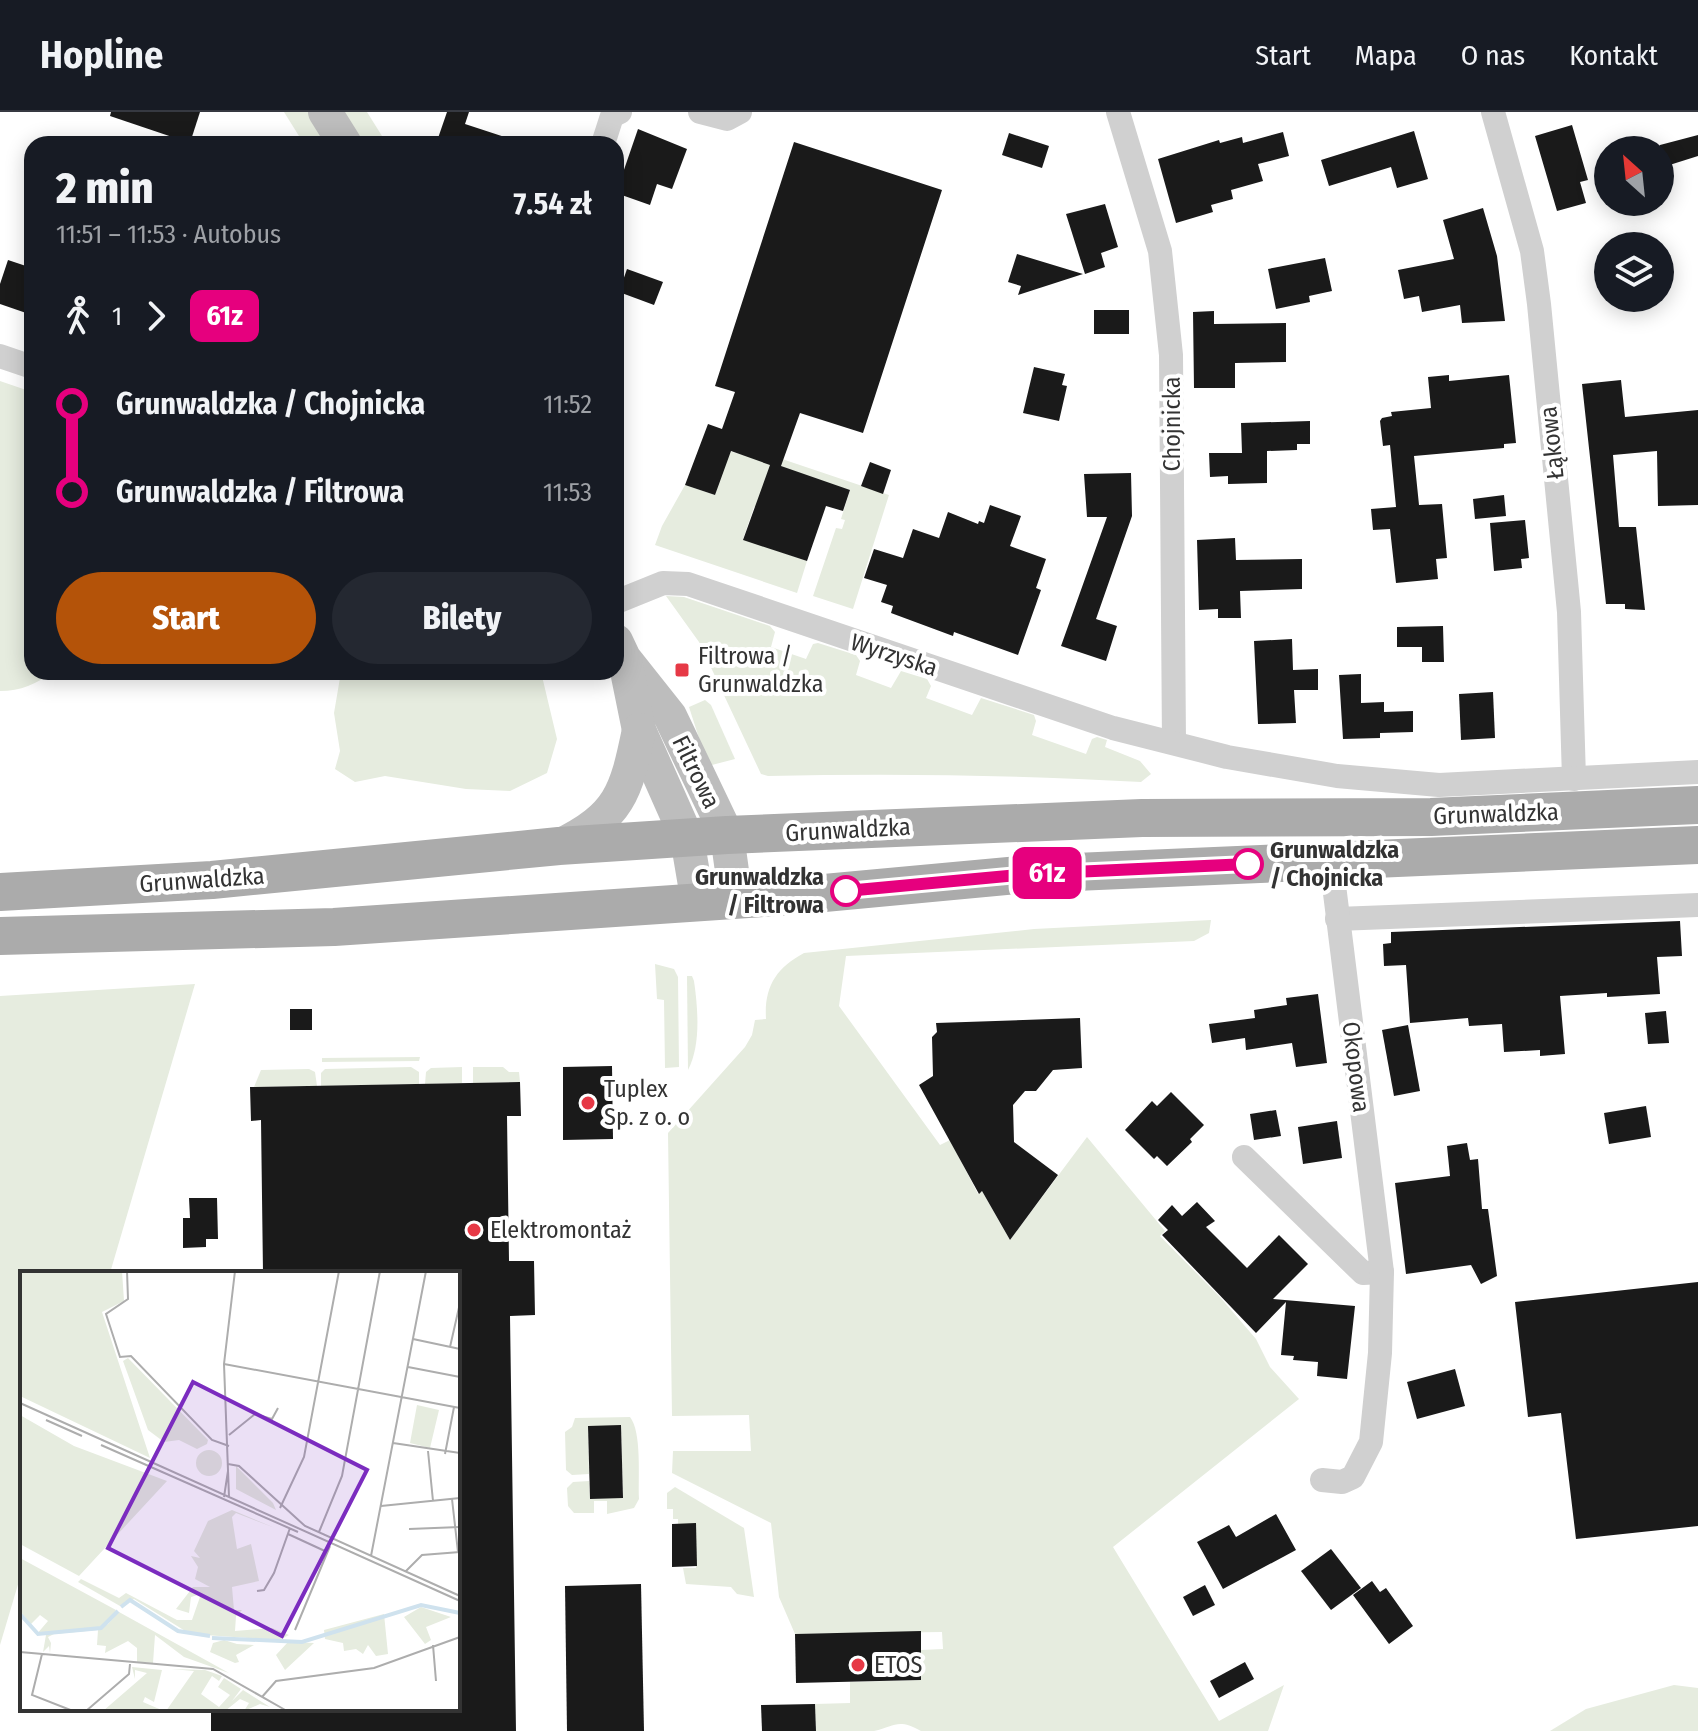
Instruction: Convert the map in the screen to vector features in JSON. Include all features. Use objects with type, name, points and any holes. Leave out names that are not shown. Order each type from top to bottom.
[{"type":"main road","name":"Grunwaldzka","points":[[0,892],[225,879],[559,846],[727,835],[1142,818],[1431,817],[1698,805]]},
{"type":"main road","name":"Grunwaldzka","points":[[0,936],[305,929],[698,903],[1029,874],[1698,845]]},
{"type":"street","points":[[325,112],[340,136]]},
{"type":"street","points":[[606,136],[612,116],[620,112]]},
{"type":"street","points":[[700,112],[727,119],[740,112]]},
{"type":"street","name":"Chojnicka","points":[[1118,112],[1160,251],[1171,355],[1174,743]]},
{"type":"street","name":"Łąkowa","points":[[1493,112],[1532,251],[1539,304],[1569,612],[1574,779]]},
{"type":"street","points":[[0,356],[24,364]]},
{"type":"street","name":"Wyrzyska","points":[[624,599],[663,583],[688,584],[1113,728],[1227,757],[1383,781],[1439,785],[1698,772]]},
{"type":"street","name":"Filtrowa","points":[[624,655],[670,716],[727,835],[736,900]]},
{"type":"street","name":"Filtrowa","points":[[624,667],[639,730],[687,838],[698,903]]},
{"type":"street","points":[[559,846],[593,828],[614,808],[631,771],[639,730]]},
{"type":"street","name":"Okopowa","points":[[1322,1480],[1342,1482],[1353,1477],[1371,1442],[1380,1353],[1382,1272],[1331,861]]},
{"type":"street","points":[[1337,919],[1698,905]]},
{"type":"street","points":[[1244,1157],[1363,1273],[1382,1272]]},
{"type":"shaded area","points":[[284,112],[310,112],[324,136],[299,136]]},
{"type":"shaded area","points":[[341,112],[367,112],[382,136],[356,136]]},
{"type":"shaded area","points":[[0,381],[24,389],[24,680],[40,680],[15,690],[0,691]]},
{"type":"shaded area","points":[[746,447],[889,495],[853,609],[813,596],[836,528],[842,529],[845,520],[841,519],[850,490],[754,507],[743,539],[807,561],[797,593],[655,545],[685,485],[715,495],[729,451],[743,455]]},
{"type":"shaded area","points":[[666,596],[684,597],[770,626],[775,632],[771,647],[806,659],[813,644],[818,643],[856,655],[860,661],[856,675],[891,688],[901,671],[927,679],[931,686],[926,698],[972,715],[981,698],[1034,715],[1036,721],[1032,735],[1086,754],[1092,739],[1107,740],[1105,747],[1140,761],[1151,774],[1141,782],[954,775],[761,774],[699,642]]},
{"type":"shaded area","points":[[340,680],[543,680],[557,739],[547,773],[510,791],[466,789],[385,776],[355,782],[335,769],[340,751],[334,713]]},
{"type":"shaded area","points":[[705,700],[711,705],[735,759],[708,766],[689,707]]},
{"type":"shaded area","points":[[1211,920],[1209,933],[1194,941],[846,956],[839,1006],[940,1145],[950,1140],[978,1194],[982,1191],[1010,1240],[1087,1137],[1165,1231],[1160,1236],[1256,1339],[1270,1367],[1299,1399],[1113,1547],[1219,1721],[1284,1685],[1268,1731],[921,1731],[902,1724],[874,1731],[816,1731],[815,1704],[850,1703],[850,1682],[921,1680],[921,1650],[943,1649],[942,1632],[795,1634],[779,1597],[771,1523],[672,1473],[673,1451],[751,1451],[749,1415],[672,1416],[668,1133],[745,1047],[755,1020],[766,1019],[767,997],[779,972],[804,953],[1034,929]]},
{"type":"shaded area","points":[[655,964],[674,969],[678,977],[679,1067],[665,1068],[664,1000],[657,999]]},
{"type":"shaded area","points":[[687,976],[692,976],[694,981],[697,1015],[697,1038],[688,1070]]},
{"type":"shaded area","points":[[195,984],[111,1271],[20,1271],[20,1578],[0,1645],[0,996]]},
{"type":"shaded area","points":[[420,1057],[419,1061],[322,1062],[322,1058]]},
{"type":"shaded area","points":[[411,1067],[419,1072],[419,1084],[321,1086],[321,1073],[325,1069]]},
{"type":"shaded area","points":[[462,1067],[462,1083],[425,1084],[426,1072],[431,1068]]},
{"type":"shaded area","points":[[473,1067],[503,1067],[509,1072],[519,1072],[520,1082],[473,1083]]},
{"type":"shaded area","points":[[309,1069],[315,1072],[317,1086],[254,1087],[261,1070]]},
{"type":"shaded area","points":[[630,1417],[639,1456],[639,1499],[634,1508],[607,1514],[607,1501],[594,1501],[594,1513],[574,1513],[568,1506],[567,1488],[573,1482],[589,1481],[590,1499],[623,1497],[621,1426],[588,1426],[589,1474],[572,1475],[566,1470],[565,1432],[572,1427],[575,1418]]},
{"type":"shaded area","points":[[675,1487],[744,1528],[754,1597],[737,1594],[731,1587],[686,1584],[683,1568],[696,1568],[695,1525],[678,1524],[678,1519],[673,1519],[673,1509],[667,1509],[667,1493]]},
{"type":"shaded area","points":[[1674,1685],[1698,1688],[1698,1731],[1550,1731],[1586,1709]]},
{"type":"building","points":[[111,112],[200,112],[192,136],[169,136],[110,116]]},
{"type":"building","points":[[447,112],[469,112],[465,124],[502,136],[439,136]]},
{"type":"building","points":[[1572,125],[1588,180],[1580,182],[1586,203],[1557,211],[1535,136]]},
{"type":"building","points":[[638,129],[687,149],[672,189],[657,184],[650,205],[624,196],[624,170]]},
{"type":"building","points":[[1414,131],[1428,179],[1397,188],[1391,167],[1329,186],[1321,160]]},
{"type":"building","points":[[1283,132],[1289,156],[1258,164],[1263,181],[1231,190],[1233,199],[1211,205],[1213,212],[1176,223],[1158,159],[1219,140],[1220,143],[1242,137],[1243,143]]},
{"type":"building","points":[[1009,133],[1049,146],[1042,168],[1002,155]]},
{"type":"building","points":[[1698,135],[1698,156],[1674,164],[1674,141]]},
{"type":"building","points":[[794,142],[942,190],[863,433],[800,413],[781,466],[850,490],[843,511],[826,506],[807,561],[743,540],[770,465],[731,451],[715,495],[685,485],[708,424],[722,429],[735,392],[715,386]]},
{"type":"building","points":[[1105,204],[1118,247],[1101,253],[1105,267],[1085,274],[1066,214]]},
{"type":"building","points":[[1483,208],[1497,256],[1505,321],[1462,323],[1460,305],[1422,312],[1419,296],[1404,299],[1398,270],[1454,259],[1443,220]]},
{"type":"building","points":[[1017,254],[1083,274],[1018,295],[1021,286],[1008,282]]},
{"type":"building","points":[[1325,258],[1332,291],[1309,296],[1310,302],[1276,309],[1268,269]]},
{"type":"building","points":[[8,260],[24,265],[24,312],[0,304],[0,284]]},
{"type":"building","points":[[627,269],[663,282],[654,305],[624,294]]},
{"type":"building","points":[[1094,310],[1129,310],[1129,334],[1094,334]]},
{"type":"building","points":[[1214,311],[1214,324],[1286,323],[1286,362],[1235,363],[1235,388],[1194,388],[1193,312]]},
{"type":"building","points":[[1034,367],[1065,374],[1062,385],[1067,386],[1059,421],[1023,413]]},
{"type":"building","points":[[1449,375],[1449,381],[1509,375],[1516,443],[1504,444],[1504,448],[1414,456],[1419,505],[1442,504],[1447,558],[1436,559],[1438,579],[1396,583],[1390,529],[1373,530],[1371,509],[1396,507],[1390,445],[1383,446],[1380,421],[1392,416],[1391,412],[1431,408],[1428,377]]},
{"type":"building","points":[[1621,380],[1625,417],[1698,410],[1698,505],[1658,506],[1657,451],[1613,455],[1619,527],[1636,527],[1645,610],[1625,609],[1625,604],[1606,604],[1582,384]]},
{"type":"building","points":[[1310,421],[1310,444],[1297,444],[1297,450],[1267,451],[1267,483],[1228,484],[1228,476],[1210,477],[1209,453],[1242,453],[1241,423]]},
{"type":"building","points":[[870,462],[891,470],[883,494],[861,486]]},
{"type":"building","points":[[1131,473],[1132,516],[1096,619],[1117,626],[1106,661],[1061,646],[1107,517],[1087,517],[1084,474]]},
{"type":"building","points":[[1504,495],[1506,516],[1475,519],[1473,499]]},
{"type":"building","points":[[990,505],[1021,516],[1010,546],[1046,559],[1036,588],[1041,590],[1018,655],[891,613],[893,606],[881,602],[887,585],[864,578],[874,549],[903,558],[913,529],[939,538],[948,512],[978,524],[979,521],[984,523]]},
{"type":"building","points":[[1525,520],[1529,558],[1521,559],[1522,568],[1494,571],[1490,523]]},
{"type":"building","points":[[1235,538],[1236,560],[1302,559],[1302,589],[1240,591],[1241,618],[1218,618],[1218,609],[1199,610],[1197,540]]},
{"type":"building","points":[[1443,626],[1444,662],[1422,662],[1422,647],[1397,647],[1397,627]]},
{"type":"building","points":[[1292,639],[1293,670],[1318,669],[1318,690],[1294,690],[1296,723],[1258,724],[1254,641]]},
{"type":"building","points":[[1361,674],[1361,703],[1384,702],[1384,712],[1413,711],[1413,732],[1380,733],[1380,738],[1343,739],[1339,675]]},
{"type":"building","points":[[1493,692],[1495,738],[1461,740],[1459,694]]},
{"type":"building","points":[[1680,921],[1682,956],[1657,957],[1660,994],[1560,996],[1565,1054],[1540,1056],[1540,1050],[1504,1052],[1502,1024],[1469,1026],[1468,1018],[1410,1023],[1406,965],[1384,966],[1383,944],[1391,943],[1391,932]]},
{"type":"building","points":[[1318,994],[1327,1063],[1296,1067],[1292,1043],[1246,1050],[1245,1038],[1212,1043],[1209,1024],[1255,1018],[1254,1010],[1287,1005],[1286,998]]},
{"type":"building","points":[[290,1009],[312,1009],[312,1030],[290,1030]]},
{"type":"building","points":[[1666,1011],[1669,1043],[1648,1044],[1645,1013]]},
{"type":"building","points":[[1080,1018],[1082,1068],[1053,1070],[1036,1091],[1025,1091],[1013,1105],[1014,1142],[1058,1175],[1010,1240],[982,1191],[979,1194],[919,1085],[933,1076],[932,1037],[937,1032],[936,1023]]},
{"type":"building","points":[[1408,1025],[1420,1091],[1394,1096],[1382,1030]]},
{"type":"building","name":"Tuplex Sp. z o. o","points":[[612,1066],[613,1139],[563,1140],[563,1067]]},
{"type":"building","points":[[520,1082],[521,1116],[507,1116],[509,1261],[534,1261],[535,1315],[510,1316],[516,1731],[211,1731],[211,1711],[460,1711],[460,1271],[263,1271],[261,1120],[251,1121],[250,1087]]},
{"type":"building","points":[[1171,1092],[1204,1125],[1190,1139],[1192,1142],[1167,1166],[1157,1156],[1154,1159],[1125,1130],[1152,1101],[1157,1106]]},
{"type":"building","points":[[1646,1106],[1651,1137],[1609,1144],[1604,1113]]},
{"type":"building","points":[[1276,1110],[1281,1136],[1254,1140],[1250,1114]]},
{"type":"building","points":[[1337,1121],[1342,1158],[1303,1164],[1298,1127]]},
{"type":"building","points":[[1467,1143],[1470,1160],[1478,1159],[1482,1209],[1488,1209],[1497,1276],[1481,1284],[1471,1265],[1406,1274],[1395,1183],[1450,1176],[1447,1146]]},
{"type":"building","points":[[189,1198],[217,1198],[218,1239],[206,1239],[206,1247],[183,1248],[183,1218],[190,1218]]},
{"type":"building","points":[[1197,1202],[1215,1221],[1206,1227],[1247,1268],[1279,1235],[1308,1264],[1273,1299],[1355,1306],[1347,1379],[1317,1376],[1318,1362],[1293,1360],[1294,1356],[1281,1355],[1286,1302],[1256,1333],[1162,1235],[1168,1230],[1158,1220],[1172,1205],[1182,1216]]},
{"type":"building","points":[[1698,1282],[1698,1526],[1576,1539],[1561,1413],[1528,1417],[1515,1302]]},
{"type":"building","points":[[1455,1369],[1465,1406],[1417,1419],[1407,1382]]},
{"type":"building","points":[[621,1425],[623,1498],[590,1499],[588,1426]]},
{"type":"building","points":[[1276,1514],[1296,1550],[1223,1589],[1197,1542],[1229,1525],[1236,1537]]},
{"type":"building","points":[[696,1523],[697,1566],[672,1567],[672,1524]]},
{"type":"building","points":[[1331,1549],[1361,1588],[1331,1610],[1301,1571]]},
{"type":"building","points":[[1372,1581],[1380,1592],[1386,1588],[1413,1626],[1389,1644],[1353,1595]]},
{"type":"building","points":[[641,1584],[644,1731],[567,1731],[565,1586]]},
{"type":"building","points":[[1205,1585],[1215,1605],[1193,1616],[1183,1597]]},
{"type":"building","name":"ETOS","points":[[921,1631],[921,1680],[796,1683],[795,1634]]},
{"type":"building","points":[[1245,1662],[1254,1679],[1219,1698],[1210,1681]]},
{"type":"building","points":[[815,1704],[816,1731],[762,1731],[761,1705]]},
{"type":"bus line","name":"61z","points":[[846,891],[1029,874],[1248,864]]},
{"type":"place","name":"Filtrowa / Grunwaldzka","points":[[682,670]]},
{"type":"place","name":"Grunwaldzka / Chojnicka","points":[[1248,864]]},
{"type":"place","name":"Grunwaldzka / Filtrowa","points":[[846,891]]},
{"type":"place","name":"Tuplex Sp. z o. o","points":[[588,1103]]},
{"type":"place","name":"Elektromontaż","points":[[474,1230]]},
{"type":"place","name":"ETOS","points":[[858,1665]]}]
